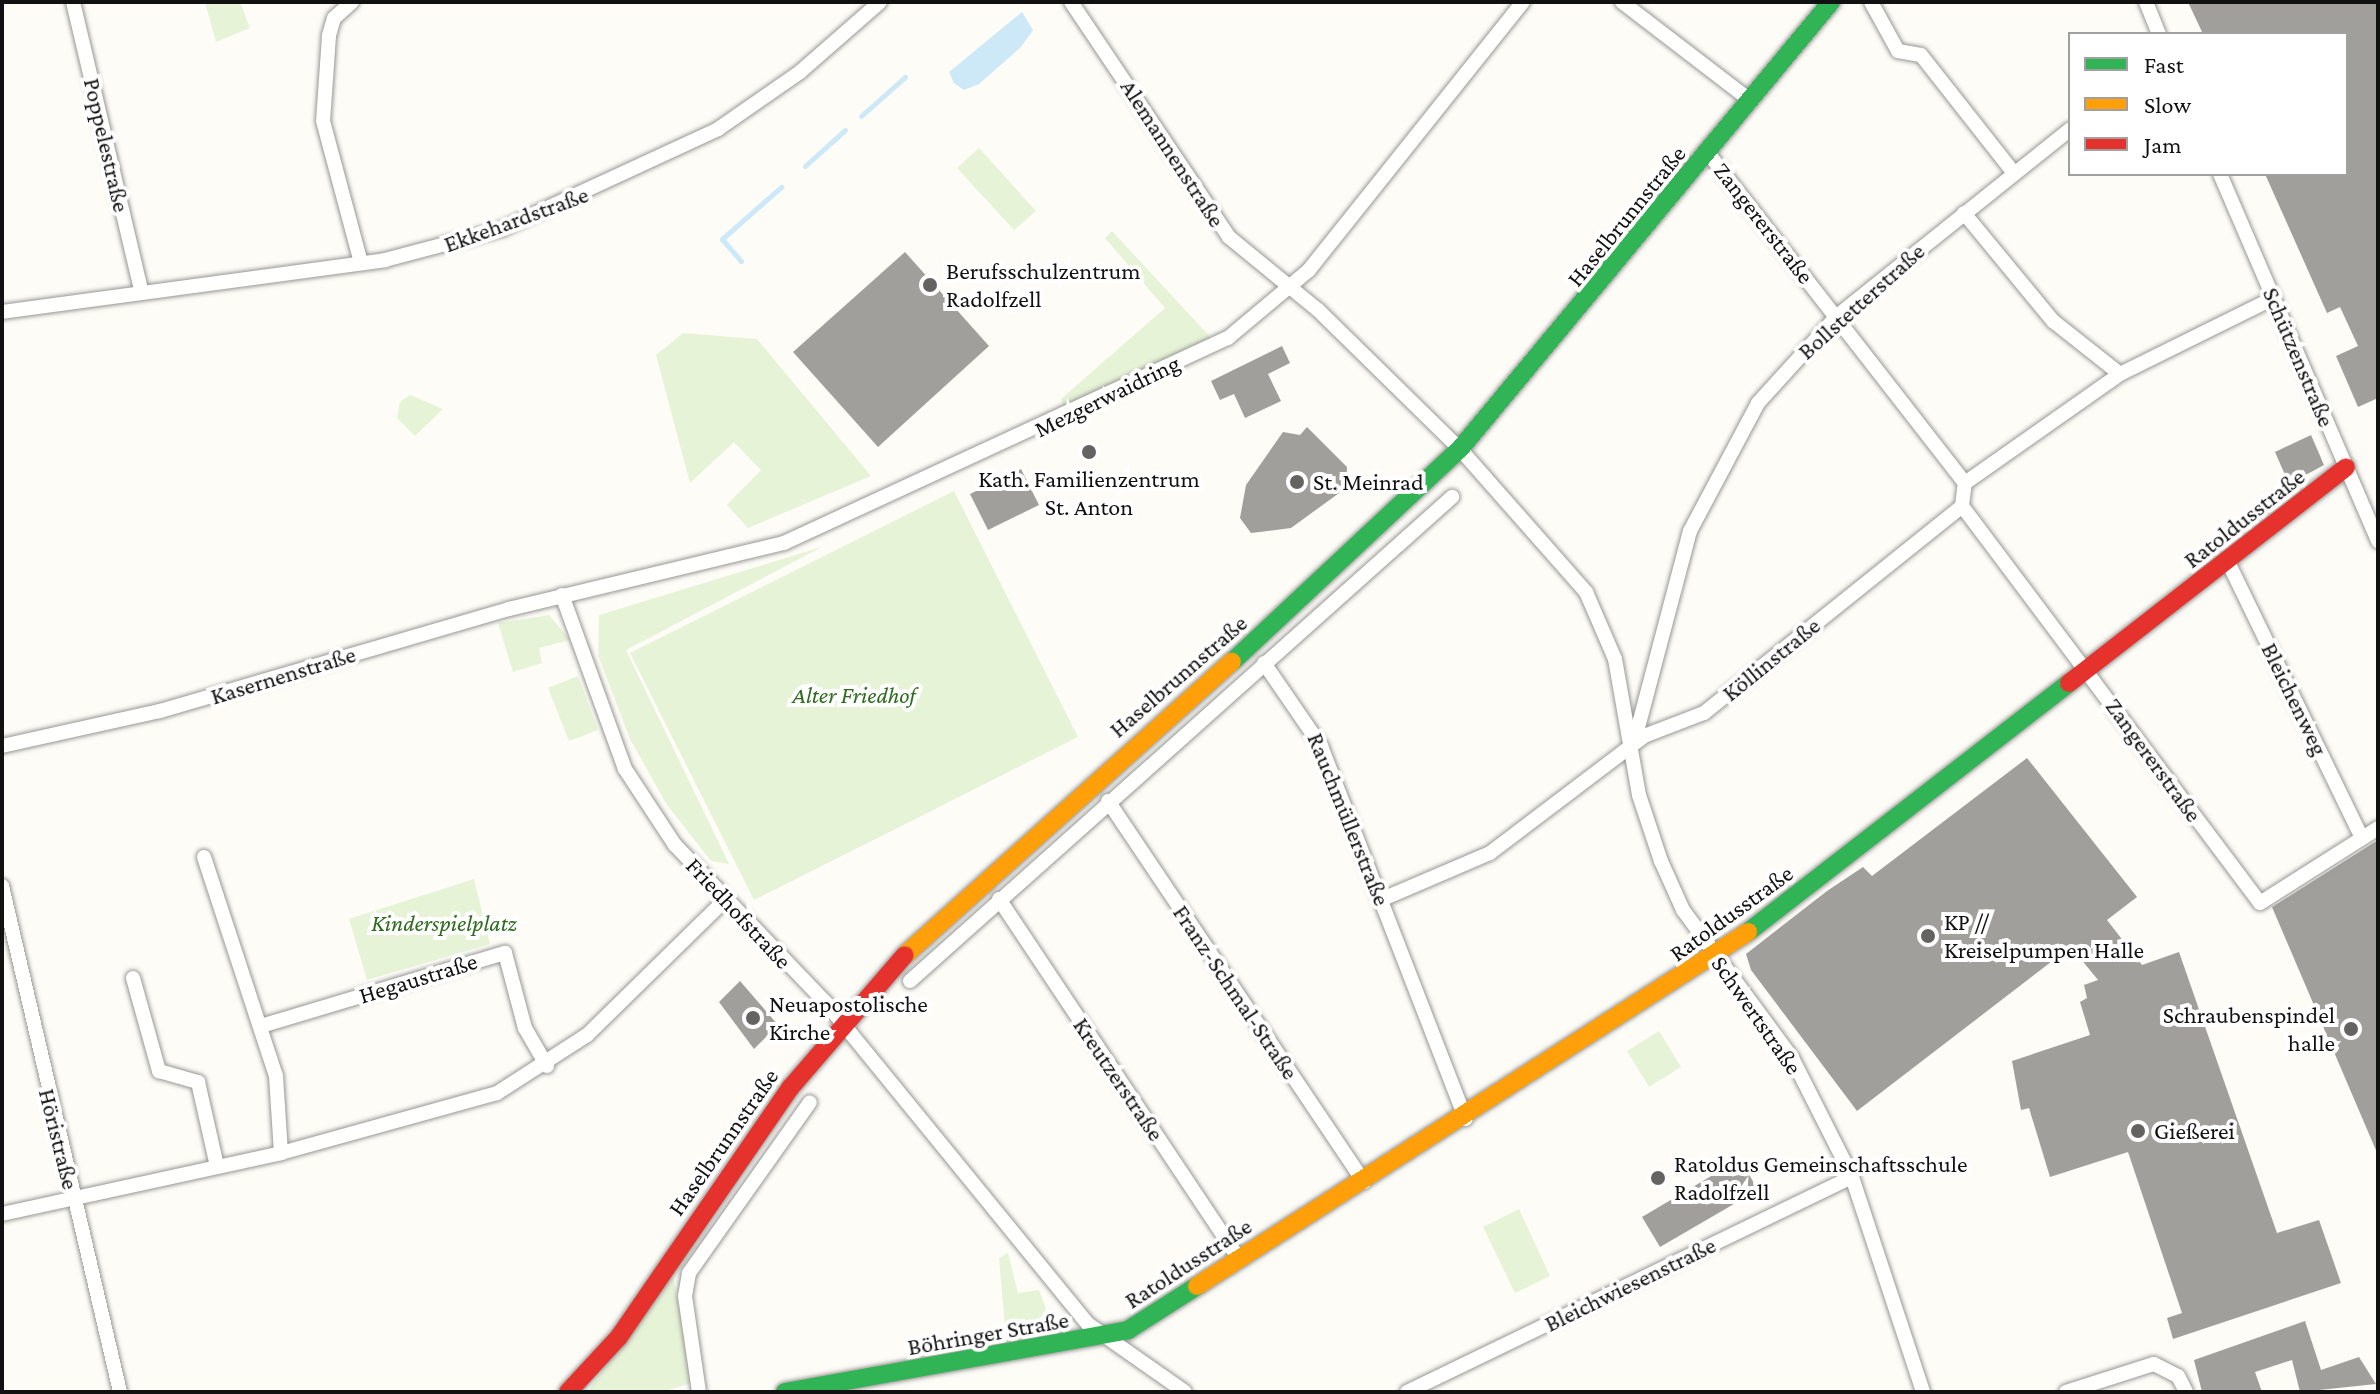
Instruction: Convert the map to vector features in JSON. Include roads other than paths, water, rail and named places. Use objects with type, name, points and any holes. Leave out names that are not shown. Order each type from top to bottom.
[{"type":"main road","name":"Haselbrunnstraße","points":[[568,1392],[619,1337],[728,1173],[843,1023],[920,937],[1330,576],[1460,449],[1831,2]]},
{"type":"main road","name":"Ratoldusstraße","points":[[1104,1340],[1466,1119],[1717,956],[2346,467]]},
{"type":"main road","name":"Böhringer Straße","points":[[785,1392],[1104,1340]]},
{"type":"street","name":"Poppelestraße","points":[[73,2],[141,289]]},
{"type":"street","points":[[352,2],[329,36],[323,121],[361,263]]},
{"type":"street","name":"Ekkehardstraße","points":[[2,312],[141,289],[361,263],[502,229],[676,153],[777,90],[880,2]]},
{"type":"street","name":"Alemannenstraße","points":[[1071,2],[1211,215],[1254,263],[1290,289],[1460,449]]},
{"type":"street","name":"Mezgerwaidring","points":[[562,595],[742,556],[825,528],[1228,338],[1290,289],[1523,2]]},
{"type":"street","points":[[1622,2],[1751,101]]},
{"type":"street","points":[[1871,2],[1898,51],[1921,55],[2014,173]]},
{"type":"street","points":[[2146,2],[2158,32]]},
{"type":"street","name":"Bollstetterstraße","points":[[1634,744],[1672,588],[1701,504],[1758,403],[1837,316],[2068,131]]},
{"type":"street","name":"Zangererstraße","points":[[1708,153],[1965,483]]},
{"type":"street","name":"Schützenstraße","points":[[2221,176],[2378,541]]},
{"type":"street","points":[[1964,213],[2053,321],[2120,374]]},
{"type":"street","points":[[1962,506],[1965,483],[2120,374],[2274,298]]},
{"type":"street","name":"Schwertstraße","points":[[1460,449],[1586,592],[1615,659],[1634,744],[1639,795],[1661,861],[1717,956],[1792,1058],[1852,1177],[1923,1392]]},
{"type":"street","name":"Haselbrunnstraße","points":[[910,981],[1452,497]]},
{"type":"street","name":"Zangererstraße","points":[[1962,506],[2088,669],[2260,903],[2378,828]]},
{"type":"street","name":"Köllinstraße","points":[[1385,898],[1490,853],[1634,744],[1704,713],[1962,506]]},
{"type":"street","name":"Bleichenweg","points":[[2227,560],[2362,838]]},
{"type":"street","name":"Kasernenstraße","points":[[2,746],[160,711],[562,595]]},
{"type":"street","name":"Friedhofstraße","points":[[562,595],[625,769],[723,902],[843,1023],[1104,1340]]},
{"type":"street","name":"Rauchmüllerstraße","points":[[1264,663],[1309,722],[1385,898],[1402,969],[1420,991],[1466,1119]]},
{"type":"street","name":"Franz-Schmal-Straße","points":[[1108,801],[1364,1182]]},
{"type":"street","points":[[204,857],[276,1076],[281,1153]]},
{"type":"street","name":"Höristraße","points":[[2,886],[120,1392]]},
{"type":"street","name":"Kreutzerstraße","points":[[999,899],[1239,1259]]},
{"type":"street","points":[[2,1214],[73,1196],[281,1153],[497,1093],[547,1066],[723,902]]},
{"type":"street","name":"Hegaustraße","points":[[261,1026],[505,953],[525,1028],[547,1066]]},
{"type":"street","points":[[133,978],[159,1071],[198,1082],[217,1166]]},
{"type":"street","name":"Haselbrunnstraße","points":[[699,1392],[685,1296],[689,1273],[810,1102]]},
{"type":"street","name":"Bleichwiesenstraße","points":[[1407,1392],[1852,1177]]},
{"type":"street","name":"Böhringer Straße","points":[[1104,1340],[1185,1392]]},
{"type":"street","points":[[2066,1392],[2137,1366],[2169,1369],[2186,1392]]},
{"type":"water","points":[[1022,12],[1033,30],[1021,47],[979,84],[964,90],[954,83],[949,72]]},
{"type":"waterway","points":[[861,116],[905,77]]},
{"type":"waterway","points":[[805,166],[845,130]]},
{"type":"waterway","points":[[741,261],[722,239],[781,187]]},
{"type":"place","name":"Berufsschulzentrum Radolfzell","points":[[930,285]]},
{"type":"place","name":"Kath. Familienzentrum St. Anton","points":[[1089,452]]},
{"type":"place","name":"St. Meinrad","points":[[1297,482]]},
{"type":"place","name":"KP // Kreiselpumpen Halle","points":[[1928,936]]},
{"type":"place","name":"Neuapostolische Kirche","points":[[753,1018]]},
{"type":"place","name":"Schraubenspindel halle","points":[[2351,1029]]},
{"type":"place","name":"Gießerei","points":[[2138,1131]]},
{"type":"place","name":"Ratoldus Gemeinschaftsschule Radolfzell","points":[[1658,1178]]},
{"type":"park label","name":"Alter Friedhof","points":[[854,695]]},
{"type":"park label","name":"Kinderspielplatz","points":[[444,923]]}]
